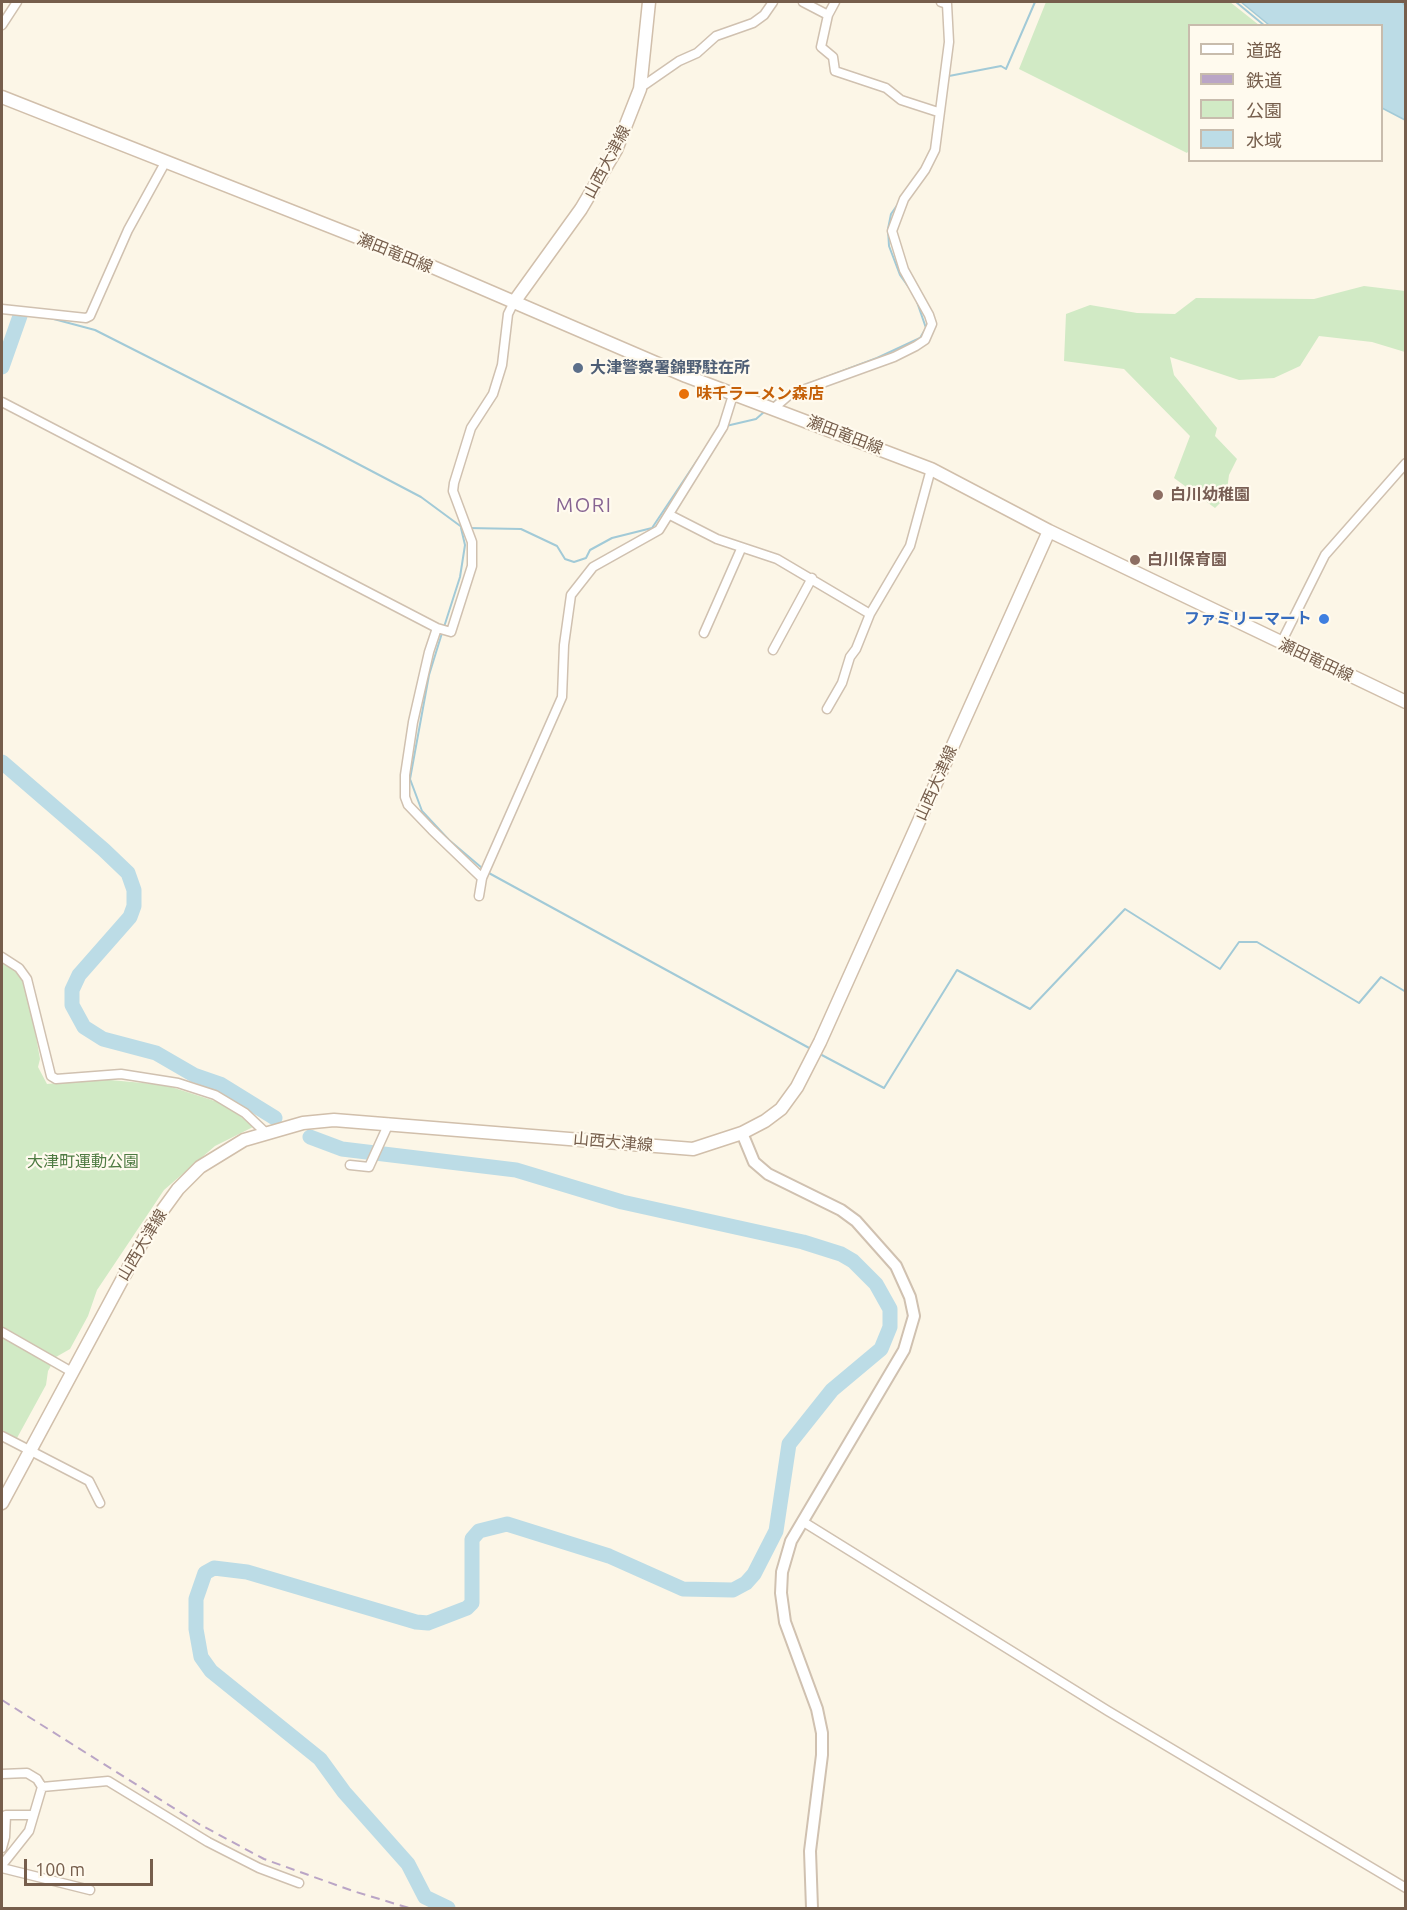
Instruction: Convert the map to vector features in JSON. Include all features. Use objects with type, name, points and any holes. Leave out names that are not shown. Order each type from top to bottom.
[{"type":"main road","name":"山西大津線","points":[[513,302],[602,178],[630,118],[640,89],[649,2]]},
{"type":"main road","name":"瀬田竜田線","points":[[2,97],[513,302],[733,395],[774,408],[931,469],[1049,531],[1406,702]]},
{"type":"main road","name":"山西大津線","points":[[2,1503],[151,1226],[178,1189],[200,1167],[244,1140],[265,1132],[303,1123],[334,1120],[693,1149],[741,1133],[765,1121],[781,1109],[797,1087],[820,1042],[1049,531]]},
{"type":"street","points":[[2,26],[17,2]]},
{"type":"street","points":[[640,89],[679,61],[696,54],[716,36],[753,23],[764,15],[773,2]]},
{"type":"street","points":[[803,2],[828,15]]},
{"type":"street","points":[[835,2],[828,15],[821,47],[833,57],[835,71],[886,88],[901,100],[938,112]]},
{"type":"street","points":[[774,408],[789,395],[894,357],[925,340],[932,324],[904,270],[892,231],[904,199],[931,161],[935,150],[949,32],[947,4],[941,2]]},
{"type":"street","points":[[2,309],[86,318],[90,316],[128,230],[166,161]]},
{"type":"street","points":[[2,402],[437,628],[451,632],[472,566],[472,542],[453,491],[454,483],[471,428],[493,394],[502,365],[508,314],[513,302]]},
{"type":"street","points":[[479,896],[482,878],[562,697],[564,645],[571,596],[576,586],[593,567],[620,549],[646,539],[659,530],[723,427],[733,395]]},
{"type":"street","points":[[1281,644],[1325,555],[1406,463]]},
{"type":"street","points":[[827,709],[842,683],[849,657],[856,649],[870,614],[910,546],[931,469]]},
{"type":"street","points":[[670,515],[741,549],[777,559],[870,614]]},
{"type":"street","points":[[704,633],[741,549]]},
{"type":"street","points":[[773,650],[812,578]]},
{"type":"street","points":[[437,628],[413,722],[405,775],[405,797],[408,805],[482,878]]},
{"type":"street","points":[[2,957],[19,968],[27,979],[51,1076],[56,1079],[121,1074],[178,1083],[215,1095],[245,1113],[265,1132]]},
{"type":"street","points":[[351,1166],[369,1167],[389,1123]]},
{"type":"street","points":[[741,1133],[754,1162],[768,1174],[841,1210],[856,1221],[896,1266],[910,1297],[914,1316],[904,1350],[790,1541],[782,1572],[781,1593],[785,1622],[818,1709],[822,1733],[822,1755],[810,1851],[812,1908]]},
{"type":"street","points":[[2,1332],[72,1372]]},
{"type":"street","points":[[2,1436],[89,1481],[100,1503]]},
{"type":"street","points":[[802,1521],[1108,1711],[1406,1888]]},
{"type":"street","points":[[2,1774],[27,1773],[37,1779],[42,1787],[29,1831],[2,1867],[90,1890]]},
{"type":"street","points":[[42,1787],[108,1780],[208,1842],[259,1868],[299,1883]]},
{"type":"street","points":[[2,1848],[5,1837],[4,1815],[33,1815]]},
{"type":"green space","points":[[1046,2],[1230,2],[1258,24],[1188,24],[1187,153],[1019,69]]},
{"type":"green space","points":[[1364,286],[1405,291],[1405,352],[1372,342],[1319,336],[1300,366],[1274,378],[1239,380],[1170,357],[1174,375],[1217,428],[1215,436],[1237,459],[1229,475],[1226,497],[1215,508],[1174,478],[1190,436],[1124,369],[1064,361],[1066,314],[1090,305],[1137,313],[1175,314],[1196,298],[1314,299]]},
{"type":"green space","name":"大津町運動公園","points":[[2,961],[23,981],[40,1059],[38,1067],[47,1084],[99,1079],[165,1085],[218,1102],[238,1114],[253,1127],[215,1146],[164,1190],[97,1290],[88,1316],[70,1349],[56,1357],[48,1371],[46,1385],[17,1438],[2,1430]]},
{"type":"water","points":[[1241,2],[1402,2],[1406,7],[1405,120],[1383,109],[1383,24],[1268,24]]},
{"type":"waterway","points":[[949,76],[1001,66],[1006,69],[1035,2]]},
{"type":"waterway","points":[[1236,2],[1263,24]]},
{"type":"waterway","points":[[898,204],[891,214],[888,229],[889,246],[900,275],[910,289]]},
{"type":"waterway","points":[[789,391],[877,358],[920,338],[926,328],[917,302]]},
{"type":"waterway","points":[[5,313],[44,317]]},
{"type":"waterway","points":[[2,367],[20,316]]},
{"type":"waterway","points":[[50,318],[95,330],[322,445],[421,497],[463,528]]},
{"type":"waterway","points":[[772,403],[784,394]]},
{"type":"waterway","points":[[726,426],[756,419],[764,412]]},
{"type":"waterway","points":[[468,528],[521,529],[557,546],[565,559],[574,562],[586,558],[590,550],[612,538],[652,528],[700,456]]},
{"type":"waterway","points":[[444,627],[460,577],[465,545],[461,528]]},
{"type":"waterway","points":[[442,633],[429,675],[410,779],[422,811],[449,840],[482,868]]},
{"type":"waterway","points":[[2,762],[128,873],[134,890],[134,906],[130,917],[79,975],[72,990],[72,1005],[84,1027],[103,1039],[156,1053],[194,1075],[220,1084],[275,1118]]},
{"type":"waterway","points":[[487,872],[811,1049]]},
{"type":"waterway","points":[[818,1053],[884,1088],[957,970],[1030,1009],[1125,909],[1220,969],[1239,942],[1257,942],[1359,1003],[1381,977],[1406,992]]},
{"type":"waterway","points":[[310,1137],[342,1149],[516,1170],[622,1202],[803,1242],[841,1254],[853,1261],[876,1284],[890,1309],[890,1327],[881,1349],[832,1390],[789,1444],[776,1531],[754,1574],[746,1583],[733,1590],[683,1589],[609,1556],[507,1524],[479,1531],[472,1539],[472,1603],[467,1608],[428,1623],[416,1622],[247,1572],[214,1568],[205,1573],[196,1599],[196,1629],[201,1657],[211,1671],[320,1759],[344,1792],[408,1864],[425,1897],[448,1908]]},
{"type":"railway","points":[[2,1700],[199,1824],[264,1859],[353,1891],[409,1908]]},
{"type":"place","name":"大津警察署錦野駐在所","points":[[578,368]]},
{"type":"place","name":"味千ラーメン森店","points":[[684,394]]},
{"type":"place","name":"白川幼稚園","points":[[1158,495]]},
{"type":"place","name":"白川保育園","points":[[1135,560]]},
{"type":"place","name":"ファミリーマート","points":[[1324,619]]},
{"type":"district","name":"MORI","points":[[584,505]]}]
